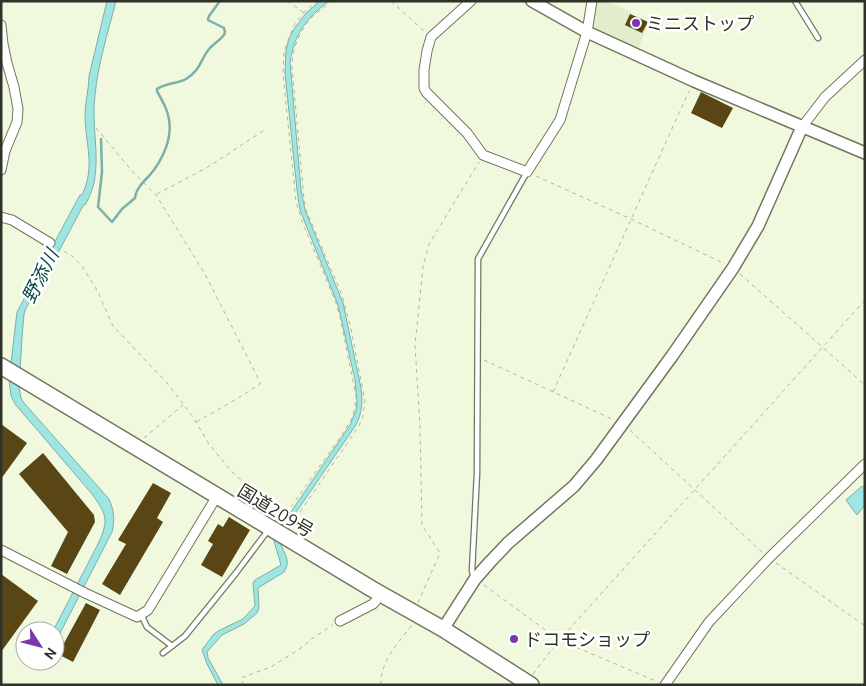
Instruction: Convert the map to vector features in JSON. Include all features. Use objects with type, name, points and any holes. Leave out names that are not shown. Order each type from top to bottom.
[{"type":"highway","name":"国道209号","points":[[5,368],[134,447],[416,615],[443,629],[527,684]]},
{"type":"street","points":[[471,1],[431,38],[424,70],[424,88],[467,133],[483,155],[528,172],[560,120],[587,32],[592,1]]},
{"type":"street","points":[[532,1],[587,32],[694,81],[865,154]]},
{"type":"street","points":[[1,25],[3,44],[18,110],[17,122],[5,152],[1,170]]},
{"type":"street","points":[[443,629],[475,579],[508,543],[574,486],[623,424],[733,268],[758,226],[802,127],[825,97],[865,60]]},
{"type":"street","points":[[1,217],[12,220],[50,243]]},
{"type":"street","points":[[665,685],[709,622],[769,558],[865,464]]},
{"type":"street","points":[[1,550],[137,617],[148,610],[217,496]]},
{"type":"street","points":[[340,621],[373,604],[381,594]]},
{"type":"lane","points":[[796,1],[818,38]]},
{"type":"lane","points":[[475,579],[472,572],[477,473],[478,259],[528,172]]},
{"type":"lane","points":[[163,653],[185,636],[236,573],[278,532]]},
{"type":"lane","points":[[141,614],[147,627],[172,646]]},
{"type":"path","points":[[288,1],[304,12]]},
{"type":"path","points":[[50,243],[72,256],[82,266],[98,292],[113,326],[167,383],[196,422],[209,444],[231,470],[263,500],[285,517],[352,418],[356,396],[336,303],[296,202],[283,74],[282,62],[284,51],[293,27],[304,12],[318,1]]},
{"type":"path","points":[[278,532],[359,426],[363,416],[365,401],[344,303],[306,210],[292,67],[292,56],[299,37],[312,17],[332,1]]},
{"type":"path","points":[[391,1],[431,38]]},
{"type":"path","points":[[552,392],[694,81]]},
{"type":"path","points":[[96,128],[133,172],[156,195],[205,274],[260,382],[260,384],[218,411],[196,422]]},
{"type":"path","points":[[156,195],[208,167],[266,129]]},
{"type":"path","points":[[381,685],[384,666],[389,655],[416,615],[440,553],[422,525],[420,427],[415,345],[422,266],[429,244],[483,155]]},
{"type":"path","points":[[528,172],[733,268],[865,385]]},
{"type":"path","points":[[527,684],[559,640],[865,300]]},
{"type":"path","points":[[477,357],[623,424],[769,558],[865,626]]},
{"type":"path","points":[[134,447],[183,404]]},
{"type":"path","points":[[475,579],[559,640],[665,685]]},
{"type":"path","points":[[244,685],[243,677],[271,667],[302,648],[314,636],[340,621]]},
{"type":"shaded area","points":[[597,1],[608,1],[649,22],[637,51],[591,28]]},
{"type":"water","name":"野添川","points":[[107,1],[116,1],[96,83],[94,117],[96,172],[94,183],[85,205],[26,308],[22,337],[19,387],[21,398],[109,499],[114,515],[112,532],[65,624],[65,621],[58,621],[98,544],[104,529],[105,518],[101,507],[92,494],[15,404],[11,396],[9,380],[17,312],[80,195],[82,195],[86,184],[89,155],[85,115],[89,76]]},
{"type":"water","points":[[320,1],[329,1],[308,20],[298,34],[290,62],[301,190],[305,210],[343,303],[361,388],[362,407],[356,425],[284,530],[280,541],[287,560],[284,572],[258,588],[259,608],[257,613],[244,624],[222,635],[207,652],[208,658],[223,685],[218,685],[202,650],[213,635],[243,619],[255,606],[253,583],[281,565],[274,537],[350,425],[356,410],[355,380],[338,305],[300,210],[285,73],[286,50],[289,39],[306,13]]},
{"type":"water","points":[[862,486],[865,488],[865,505],[857,515],[846,500]]},
{"type":"building","name":"ミニストップ","points":[[630,14],[648,22],[642,33],[625,25]]},
{"type":"building","points":[[701,92],[733,108],[722,128],[691,113]]},
{"type":"building","points":[[1,424],[27,443],[1,479]]},
{"type":"building","points":[[43,453],[94,515],[95,522],[67,574],[51,566],[68,532],[19,474]]},
{"type":"building","points":[[153,483],[171,493],[157,518],[163,522],[120,595],[102,584],[126,544],[118,540]]},
{"type":"building","points":[[229,517],[250,530],[222,577],[201,565],[213,544],[208,541],[218,524],[223,527]]},
{"type":"building","points":[[1,574],[38,601],[23,621],[15,621],[15,633],[1,652]]},
{"type":"building","points":[[86,603],[100,610],[73,662],[65,658],[65,641]]},
{"type":"waterway","points":[[101,139],[102,172],[98,207],[112,222],[122,209],[135,198],[142,183],[159,163],[166,147],[170,131],[168,115],[157,89],[183,81],[191,75],[198,68],[210,48],[224,35],[224,28],[208,20],[220,1]]},
{"type":"place","name":"ミニストップ","points":[[636,23]]},
{"type":"place","name":"ドコモショップ","points":[[514,639]]}]
